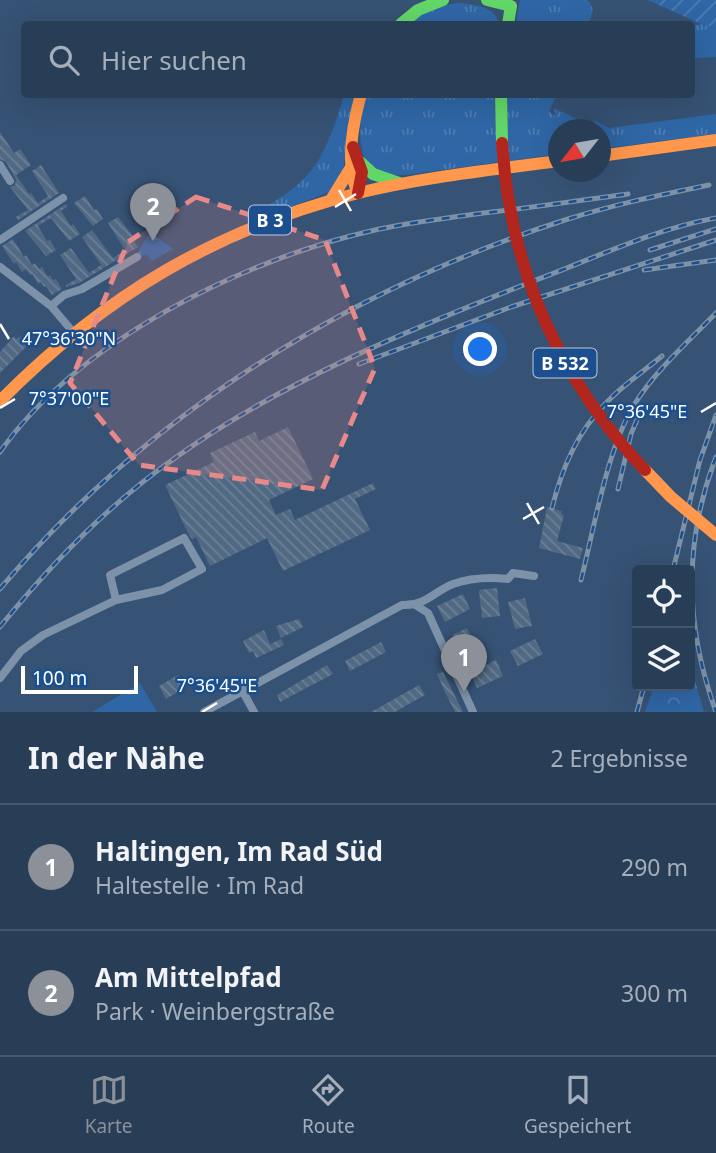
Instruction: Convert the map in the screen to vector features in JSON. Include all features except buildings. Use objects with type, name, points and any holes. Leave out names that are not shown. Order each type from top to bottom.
[{"type":"main road","points":[[405,21],[418,10],[443,0]]},
{"type":"main road","points":[[487,0],[511,6],[508,21]]},
{"type":"main road","points":[[358,193],[363,180],[355,165],[354,123],[360,98]]},
{"type":"main road","name":"B 532","points":[[501,98],[502,143],[509,202],[522,262],[540,311],[565,362],[606,426],[637,464],[667,494],[716,535]]},
{"type":"main road","points":[[611,154],[716,140]]},
{"type":"main road","name":"B 3","points":[[0,401],[32,368],[110,305],[170,267],[258,225],[358,193],[400,184],[548,162]]},
{"type":"main road","points":[[355,165],[400,184]]},
{"type":"main road","points":[[331,200],[355,165]]},
{"type":"street","points":[[0,165],[10,181]]},
{"type":"street","points":[[0,240],[63,198]]},
{"type":"street","points":[[51,306],[64,295],[82,289],[137,257]]},
{"type":"street","points":[[0,267],[51,306],[74,332]]},
{"type":"street","points":[[0,678],[33,641],[117,600],[162,590],[202,569],[184,538],[110,575],[117,600]]},
{"type":"street","points":[[417,606],[453,584],[489,577],[508,579],[513,573],[534,576]]},
{"type":"street","points":[[204,712],[402,605],[417,606],[428,613],[473,712]]},
{"type":"street","points":[[242,691],[254,712]]},
{"type":"highlighted area","points":[[196,197],[325,240],[375,368],[322,490],[139,465],[70,383],[128,242]]},
{"type":"green space","points":[[520,0],[587,0],[592,6],[589,21],[516,21]]},
{"type":"green space","points":[[648,0],[716,0],[716,28]]},
{"type":"green space","points":[[459,3],[478,6],[493,13],[498,21],[413,21],[432,9]]},
{"type":"green space","points":[[701,24],[716,28],[716,57],[695,58],[695,26]]},
{"type":"green space","points":[[343,98],[355,98],[348,123],[343,173],[332,191],[248,223],[245,217],[285,194],[311,170],[321,156]]},
{"type":"green space","points":[[365,98],[494,98],[499,162],[404,175],[386,174],[375,170],[367,162],[361,141]]},
{"type":"green space","points":[[507,98],[556,98],[549,111],[556,117],[554,108],[577,119],[548,119],[548,155],[509,161],[506,141]]},
{"type":"green space","points":[[716,114],[716,134],[611,148],[611,128]]},
{"type":"green space","points":[[150,232],[173,249],[152,261],[146,254],[138,259],[136,256]]},
{"type":"green space","points":[[695,680],[704,712],[645,712],[652,691],[695,691]]},
{"type":"green space","points":[[140,683],[157,712],[92,712]]},
{"type":"railway","points":[[0,589],[57,526],[119,468],[186,414],[256,365],[330,321],[406,282],[565,220],[709,185]]},
{"type":"railway","points":[[0,452],[33,412],[72,375],[117,341],[166,311],[269,262],[321,244],[397,226],[628,194]]},
{"type":"railway","points":[[0,627],[60,558],[127,495],[175,458],[259,404],[350,358],[443,317],[647,237],[716,218]]},
{"type":"railway","points":[[650,250],[716,229]]},
{"type":"railway","points":[[359,364],[511,307],[716,240]]},
{"type":"railway","points":[[644,270],[716,260]]},
{"type":"railway","points":[[581,580],[609,466],[634,405],[672,357],[716,313]]},
{"type":"railway","points":[[552,508],[566,465],[587,426],[613,396],[662,356]]},
{"type":"railway","points":[[618,489],[631,434],[639,415]]},
{"type":"railway","points":[[674,565],[700,460],[716,415]]},
{"type":"railway","points":[[716,457],[698,521],[692,584],[698,648],[716,712]]},
{"type":"railway","points":[[637,712],[643,691]]},
{"type":"traffic: fast","points":[[405,21],[418,10],[443,0]]},
{"type":"traffic: fast","points":[[487,0],[511,6],[508,21]]},
{"type":"traffic: fast","points":[[501,98],[502,143]]},
{"type":"traffic: fast","points":[[360,162],[373,174],[399,183]]},
{"type":"traffic: slow","points":[[358,193],[351,170],[351,157],[360,98]]},
{"type":"traffic: slow","points":[[611,154],[716,140]]},
{"type":"traffic: slow","points":[[0,401],[39,363],[121,299],[164,271],[256,226],[306,208],[383,187],[548,162]]},
{"type":"traffic: slow","points":[[331,200],[350,169]]},
{"type":"traffic: slow","points":[[645,470],[671,497],[716,535]]},
{"type":"traffic: jam","points":[[502,143],[517,239],[541,311],[575,379],[596,411],[645,470]]},
{"type":"traffic: jam","points":[[353,147],[362,172],[358,193]]},
{"type":"place","name":"Am Mittelpfad","points":[[153,241]]},
{"type":"place","name":"Haltingen, Im Rad Süd","points":[[464,692]]}]
